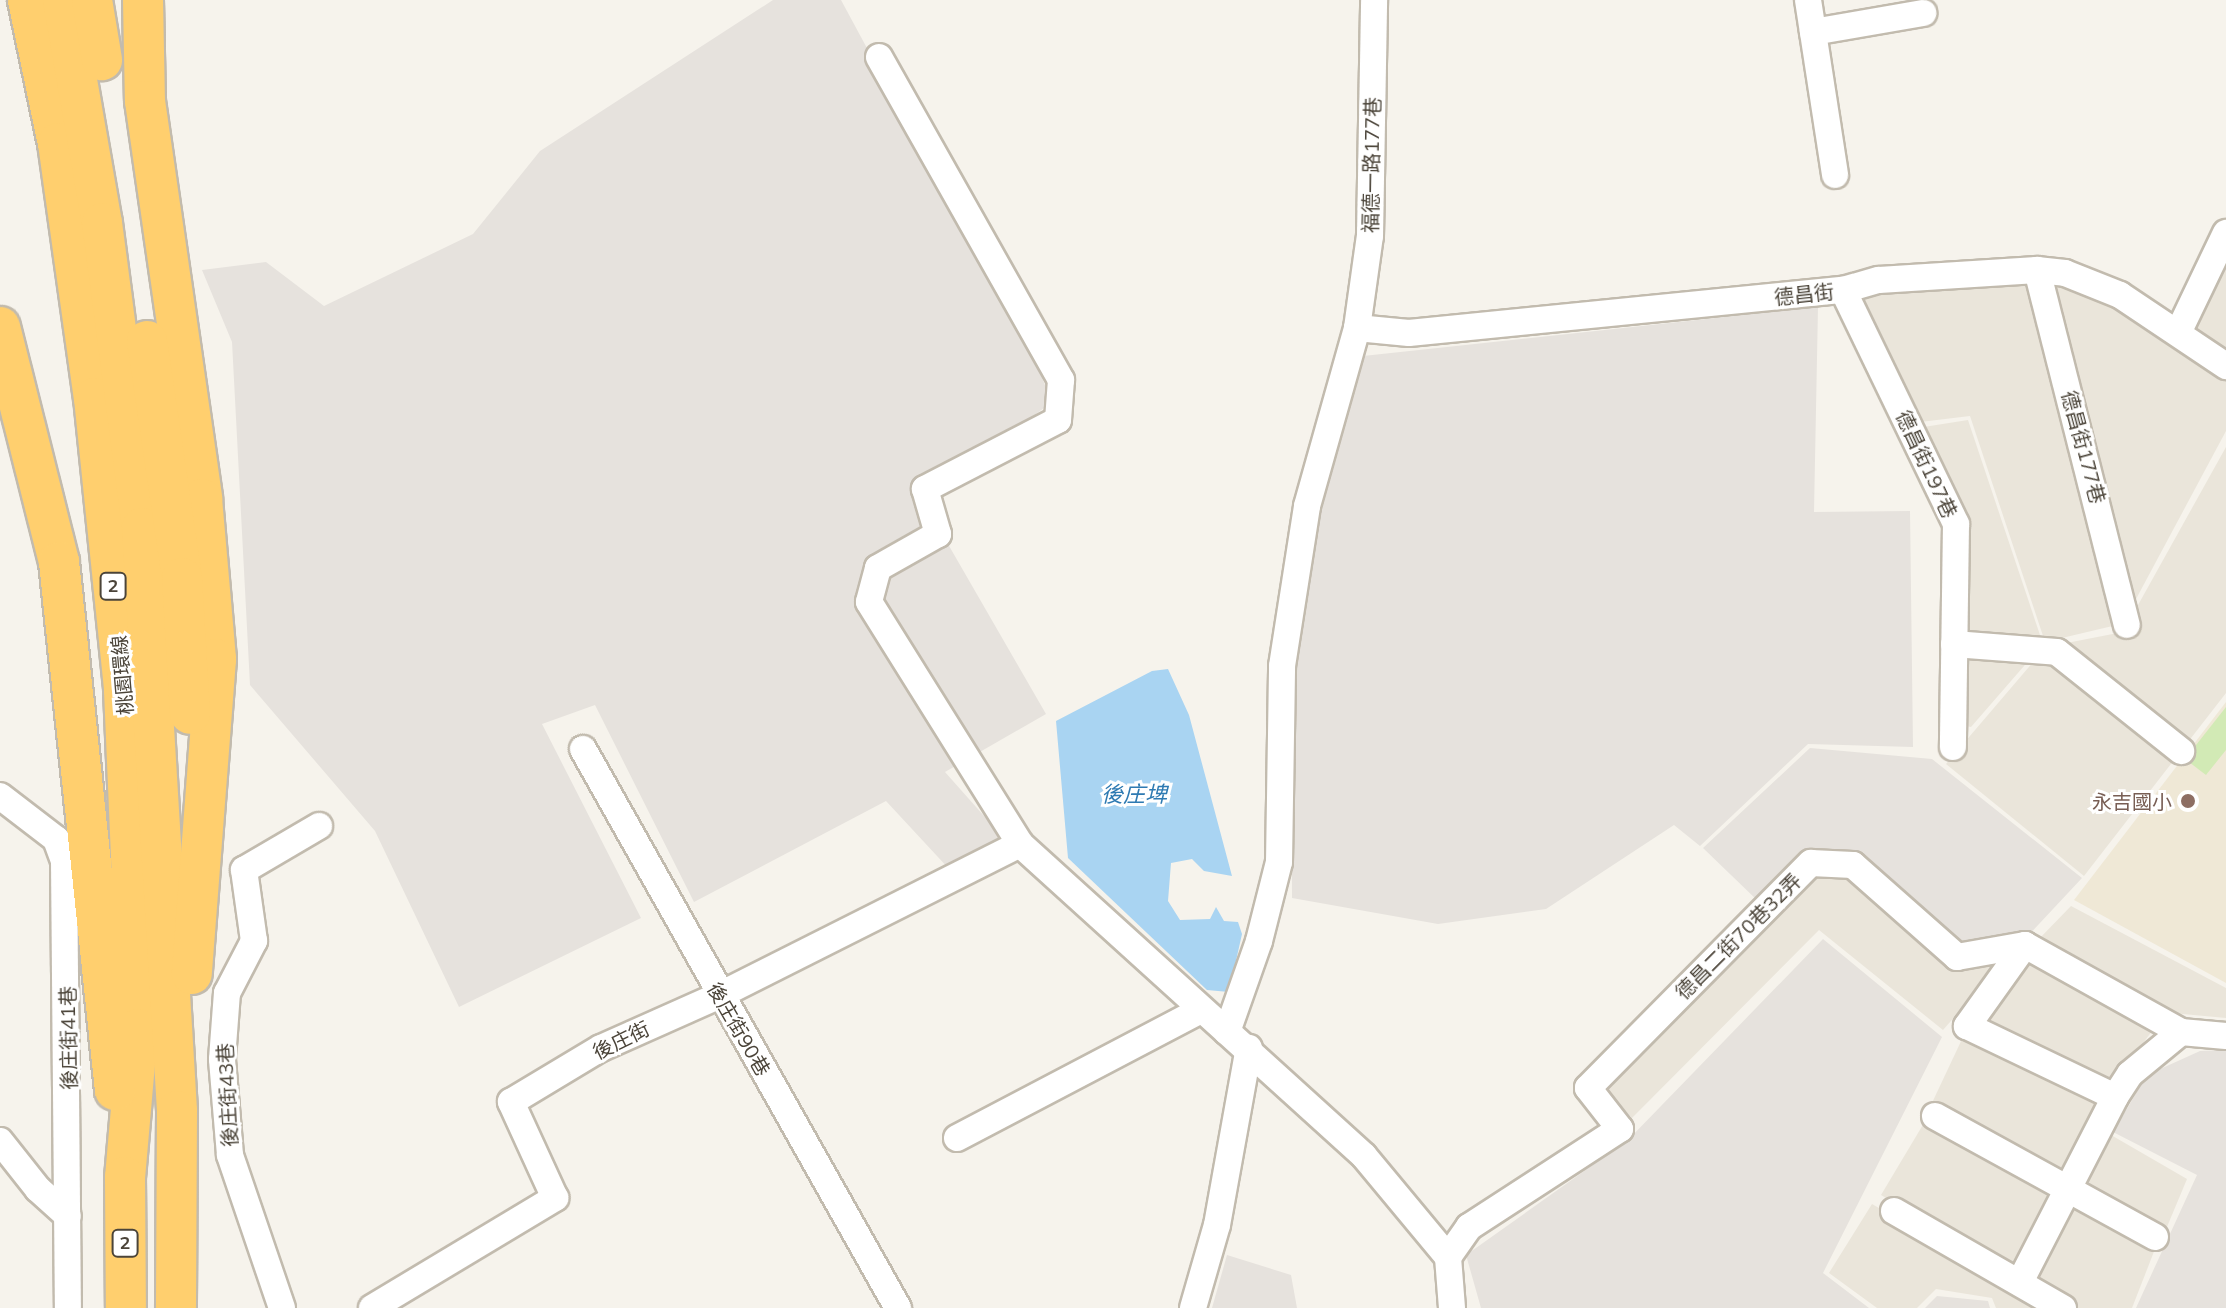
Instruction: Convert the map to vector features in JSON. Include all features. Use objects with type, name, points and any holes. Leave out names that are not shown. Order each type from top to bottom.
[{"type":"highway","name":"桃園環線","points":[[28,0],[58,143],[94,398],[124,690],[138,1029],[125,1177],[126,1308]]},
{"type":"highway","name":"桃園環線","points":[[63,0],[102,223],[142,528],[177,1111],[176,1308]]},
{"type":"highway","points":[[92,0],[182,578],[199,862]]},
{"type":"highway","points":[[143,0],[145,101],[202,499],[216,659],[177,1111]]},
{"type":"highway","points":[[0,327],[59,562],[125,1177]]},
{"type":"highway","points":[[0,441],[39,576],[82,775]]},
{"type":"street","name":"福德一路177巷","points":[[1227,1032],[1259,941],[1279,862],[1282,666],[1307,506],[1357,328],[1370,236],[1374,0]]},
{"type":"street","points":[[1808,0],[1835,175]]},
{"type":"street","points":[[1813,32],[1923,13]]},
{"type":"street","points":[[879,57],[1061,380],[1058,420],[925,489],[938,534],[878,568],[869,602],[1020,844],[1201,1010],[1249,1048],[1364,1156],[1448,1257],[1452,1308]]},
{"type":"street","points":[[2178,333],[2226,233]]},
{"type":"street","name":"德昌街","points":[[1357,328],[1409,333],[1843,290],[1879,280],[2037,270],[2065,273],[2120,295],[2226,366]]},
{"type":"street","name":"德昌街177巷","points":[[2037,270],[2127,625]]},
{"type":"street","name":"德昌街197巷","points":[[1843,290],[1956,524],[1953,747]]},
{"type":"street","points":[[1954,644],[2057,652],[2181,751]]},
{"type":"street","name":"後庄街90巷","points":[[583,749],[898,1308]]},
{"type":"street","name":"後庄街41巷","points":[[0,796],[56,839],[64,861],[68,1308]]},
{"type":"street","name":"後庄街43巷","points":[[282,1308],[230,1155],[222,1059],[227,993],[254,941],[244,870],[319,826]]},
{"type":"street","name":"後庄街","points":[[372,1308],[555,1198],[511,1102],[601,1048],[720,995],[1020,844]]},
{"type":"street","name":"德昌二街70巷32弄","points":[[1448,1257],[1469,1227],[1620,1129],[1588,1088],[1811,863],[1853,865],[1957,957],[2025,945]]},
{"type":"street","points":[[2115,1097],[1967,1026],[2025,945],[2181,1032],[2226,1036]]},
{"type":"street","points":[[957,1138],[1201,1010]]},
{"type":"street","points":[[2020,1282],[2115,1097],[2130,1074],[2181,1032]]},
{"type":"street","points":[[1193,1308],[1217,1225],[1249,1048]]},
{"type":"street","points":[[1935,1116],[2155,1237]]},
{"type":"street","points":[[0,1141],[38,1189],[68,1216]]},
{"type":"street","points":[[1894,1211],[2063,1308]]},
{"type":"shaded area","points":[[773,0],[841,0],[1032,354],[1052,402],[922,499],[1046,714],[945,772],[1008,843],[950,870],[886,801],[694,902],[595,705],[542,724],[641,918],[459,1007],[375,831],[250,685],[232,342],[202,270],[266,262],[324,306],[473,234],[540,151]]},
{"type":"shaded area","points":[[2226,244],[2226,356],[2184,330]]},
{"type":"shaded area","points":[[2030,278],[2121,624],[2045,642],[1970,416],[1912,423],[1850,295]]},
{"type":"shaded area","points":[[2045,279],[2115,300],[2226,374],[2226,431],[2128,614]]},
{"type":"shaded area","points":[[1818,307],[1814,512],[1910,511],[1913,747],[1808,744],[1700,846],[1674,825],[1546,909],[1438,924],[1292,898],[1291,662],[1318,505],[1363,356]]},
{"type":"shaded area","points":[[1968,420],[2043,644],[1971,727],[1957,724],[1961,538],[1911,429]]},
{"type":"shaded area","points":[[2226,447],[2226,693],[2084,876],[1946,764],[2046,647],[2123,632]]},
{"type":"shaded area","name":"永吉國小","points":[[2226,702],[2226,983],[2074,900]]},
{"type":"shaded area","points":[[1810,748],[1932,759],[2082,878],[2023,941],[1960,949],[1854,855],[1759,902],[1703,848]]},
{"type":"shaded area","points":[[1815,871],[1853,875],[2006,958],[1943,1030],[1819,930],[1632,1118],[1604,1088]]},
{"type":"shaded area","points":[[2071,906],[2226,988],[2226,1018],[2172,1013],[2038,940]]},
{"type":"shaded area","points":[[1823,939],[1942,1037],[1823,1273],[1869,1308],[1481,1308],[1466,1255],[1628,1140]]},
{"type":"shaded area","points":[[2027,960],[2155,1027],[2112,1085],[1979,1023]]},
{"type":"shaded area","points":[[1963,1037],[2105,1101],[2065,1179],[1931,1105]]},
{"type":"shaded area","points":[[2226,1050],[2226,1308],[2136,1308],[2197,1175],[2113,1132],[2147,1075],[2200,1051]]},
{"type":"shaded area","points":[[1924,1123],[2058,1193],[2018,1276],[1881,1195]]},
{"type":"shaded area","points":[[2111,1135],[2187,1179],[2164,1234],[2080,1188]]},
{"type":"shaded area","points":[[2073,1201],[2155,1249],[2132,1308],[2073,1308],[2029,1281]]},
{"type":"shaded area","points":[[1872,1204],[2051,1308],[1996,1308],[1992,1298],[1936,1289],[1917,1308],[1877,1308],[1829,1273]]},
{"type":"shaded area","points":[[1227,1255],[1291,1275],[1297,1308],[1212,1308]]},
{"type":"shaded area","points":[[1937,1296],[1988,1301],[1990,1308],[1925,1308]]},
{"type":"green space","points":[[2226,707],[2226,750],[2206,775],[2185,759]]},
{"type":"water","name":"後庄埤","points":[[1168,669],[1189,715],[1232,876],[1204,871],[1192,859],[1171,863],[1168,901],[1180,920],[1210,919],[1216,907],[1224,921],[1238,922],[1242,934],[1229,992],[1207,990],[1068,858],[1056,721],[1152,671]]},
{"type":"place","name":"永吉國小","points":[[2188,801]]}]
